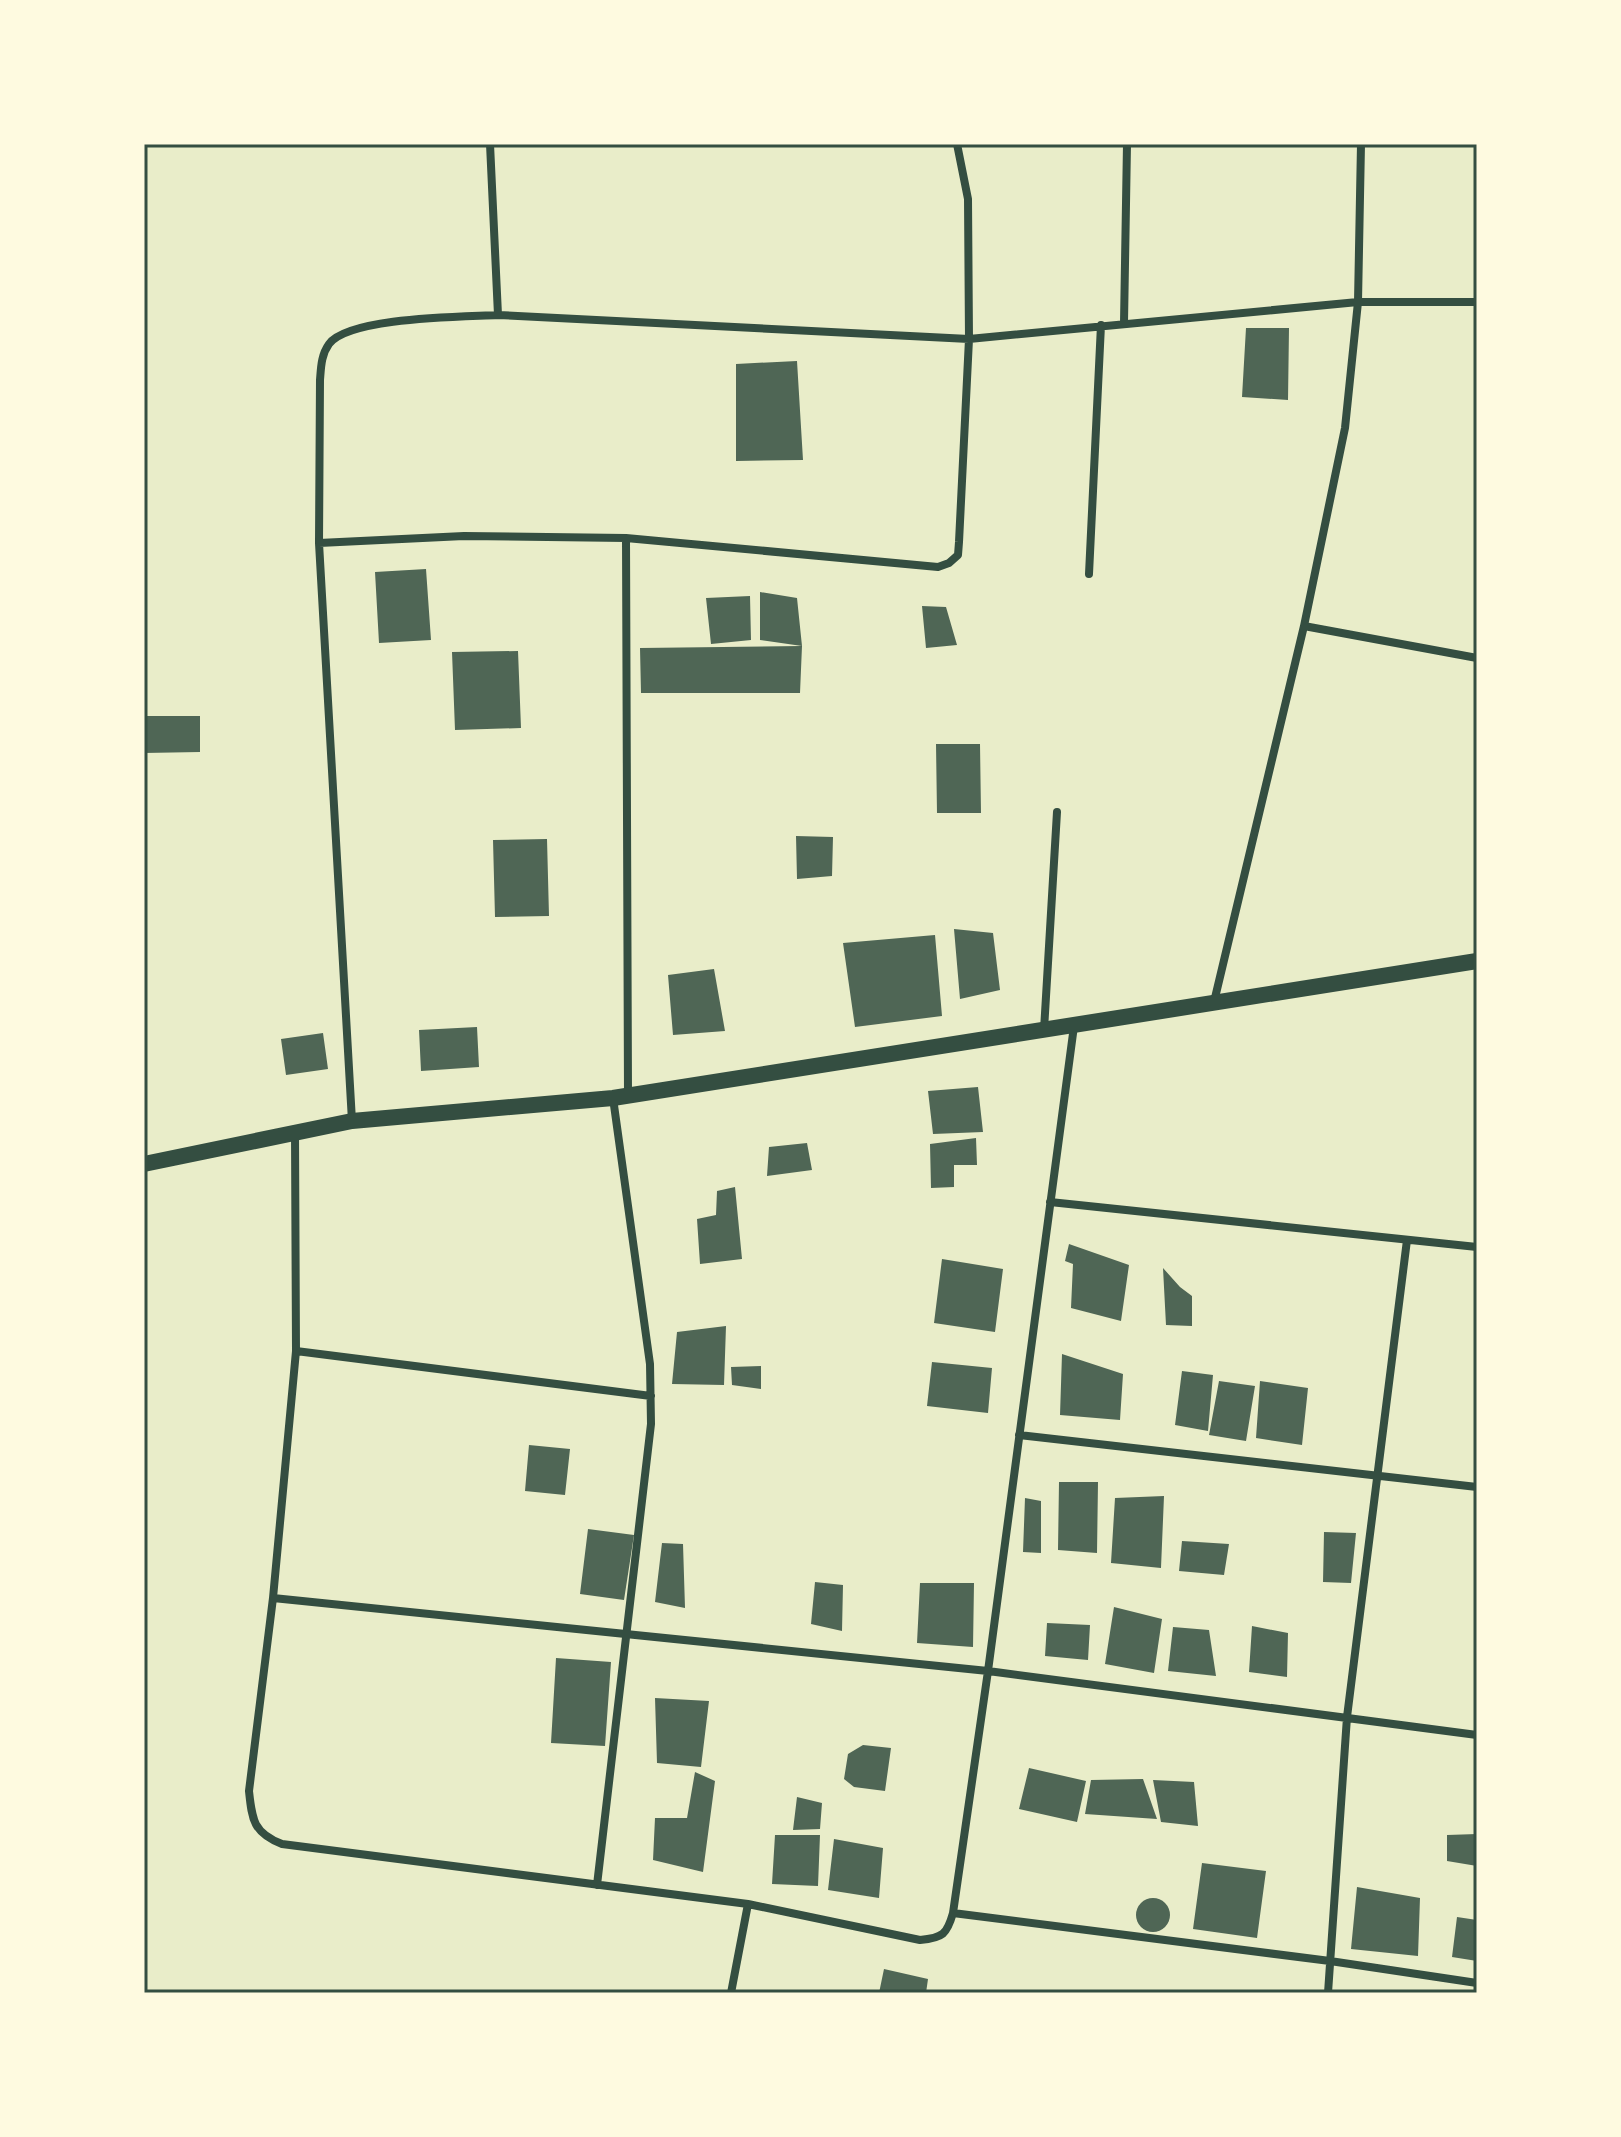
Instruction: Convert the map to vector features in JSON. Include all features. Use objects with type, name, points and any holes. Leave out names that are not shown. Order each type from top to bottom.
[{"type":"main road","points":[[144,1164],[352,1121],[621,1097],[1477,961]]},
{"type":"street","points":[[490,144],[498,315]]},
{"type":"street","points":[[319,543],[464,536],[626,538],[938,567],[949,563],[958,555],[969,339],[968,199],[957,144]]},
{"type":"street","points":[[1124,323],[1127,144]]},
{"type":"street","points":[[1214,1003],[1304,626],[1345,428],[1358,302],[1361,144]]},
{"type":"street","points":[[352,1121],[319,543],[320,380],[323,354],[341,334],[359,327],[498,315],[969,339],[1358,302],[1477,302]]},
{"type":"street","points":[[1089,574],[1101,325]]},
{"type":"street","points":[[597,1885],[651,1424],[650,1364],[621,1097],[626,538]]},
{"type":"street","points":[[1304,626],[1477,658]]},
{"type":"street","points":[[1044,1030],[1057,812]]},
{"type":"street","points":[[295,1133],[296,1351],[273,1598],[249,1791],[256,1827],[267,1839],[282,1844],[748,1904],[920,1940],[939,1938],[945,1933],[953,1913],[1074,1025]]},
{"type":"street","points":[[1050,1202],[1477,1247]]},
{"type":"street","points":[[1328,1993],[1347,1717],[1407,1240]]},
{"type":"street","points":[[296,1351],[651,1396]]},
{"type":"street","points":[[1019,1435],[1477,1487]]},
{"type":"street","points":[[273,1598],[988,1671],[1477,1735]]},
{"type":"street","points":[[731,1993],[748,1904]]},
{"type":"street","points":[[953,1913],[1477,1983]]},
{"type":"building","points":[[1246,328],[1289,328],[1288,400],[1242,397]]},
{"type":"building","points":[[797,361],[803,460],[736,461],[736,364]]},
{"type":"building","points":[[426,569],[431,640],[379,643],[375,572]]},
{"type":"building","points":[[760,592],[797,598],[802,646],[760,640]]},
{"type":"building","points":[[750,596],[751,640],[711,644],[706,598]]},
{"type":"building","points":[[922,606],[946,607],[957,645],[926,648]]},
{"type":"building","points":[[802,646],[800,693],[641,693],[640,648]]},
{"type":"building","points":[[518,651],[521,728],[455,730],[452,652]]},
{"type":"building","points":[[144,716],[200,716],[200,752],[144,753]]},
{"type":"building","points":[[936,744],[980,744],[981,813],[937,813]]},
{"type":"building","points":[[796,836],[833,837],[832,876],[797,879]]},
{"type":"building","points":[[547,839],[549,916],[495,917],[493,840]]},
{"type":"building","points":[[954,929],[993,933],[1000,990],[960,999]]},
{"type":"building","points":[[935,935],[942,1016],[855,1027],[843,943]]},
{"type":"building","points":[[714,969],[725,1031],[673,1035],[668,975]]},
{"type":"building","points":[[477,1027],[479,1067],[421,1071],[419,1030]]},
{"type":"building","points":[[323,1033],[328,1069],[286,1075],[281,1039]]},
{"type":"building","points":[[978,1087],[983,1132],[933,1134],[928,1091]]},
{"type":"building","points":[[976,1138],[977,1165],[954,1165],[954,1187],[931,1188],[930,1144]]},
{"type":"building","points":[[807,1143],[812,1170],[767,1176],[769,1147]]},
{"type":"building","points":[[735,1187],[742,1259],[700,1264],[697,1219],[716,1215],[717,1191]]},
{"type":"building","points":[[1069,1244],[1129,1265],[1121,1321],[1071,1308],[1073,1264],[1065,1261]]},
{"type":"building","points":[[942,1259],[1003,1269],[995,1332],[934,1323]]},
{"type":"building","points":[[1163,1268],[1192,1296],[1192,1326],[1166,1325]]},
{"type":"building","points":[[726,1326],[724,1385],[672,1384],[677,1332]]},
{"type":"building","points":[[1062,1354],[1123,1374],[1120,1420],[1060,1415]]},
{"type":"building","points":[[932,1362],[992,1368],[988,1413],[927,1406]]},
{"type":"building","points":[[761,1366],[761,1389],[732,1385],[731,1367]]},
{"type":"building","points":[[1182,1371],[1213,1375],[1208,1431],[1175,1425]]},
{"type":"building","points":[[1219,1381],[1255,1386],[1246,1441],[1209,1435]]},
{"type":"building","points":[[1260,1381],[1308,1388],[1302,1445],[1256,1438]]},
{"type":"building","points":[[529,1445],[570,1449],[565,1495],[525,1491]]},
{"type":"building","points":[[1059,1482],[1098,1482],[1097,1553],[1058,1550]]},
{"type":"building","points":[[1164,1496],[1161,1568],[1111,1563],[1115,1498]]},
{"type":"building","points":[[1025,1498],[1041,1501],[1041,1553],[1023,1552]]},
{"type":"building","points":[[588,1529],[634,1535],[624,1600],[580,1594]]},
{"type":"building","points":[[1324,1532],[1356,1533],[1351,1583],[1323,1582]]},
{"type":"building","points":[[1182,1541],[1229,1544],[1224,1575],[1179,1571]]},
{"type":"building","points":[[662,1543],[683,1544],[685,1608],[655,1602]]},
{"type":"building","points":[[815,1582],[843,1585],[842,1631],[811,1624]]},
{"type":"building","points":[[920,1583],[974,1583],[973,1647],[917,1643]]},
{"type":"building","points":[[1114,1607],[1162,1619],[1154,1673],[1105,1664]]},
{"type":"building","points":[[1047,1623],[1090,1625],[1088,1660],[1045,1656]]},
{"type":"building","points":[[1252,1626],[1288,1633],[1287,1677],[1249,1672]]},
{"type":"building","points":[[1173,1627],[1209,1630],[1216,1676],[1168,1671]]},
{"type":"building","points":[[556,1658],[611,1662],[605,1746],[551,1743]]},
{"type":"building","points":[[655,1698],[709,1701],[701,1767],[657,1763]]},
{"type":"building","points":[[863,1745],[891,1748],[885,1791],[854,1787],[844,1779],[848,1754]]},
{"type":"building","points":[[1029,1768],[1086,1781],[1077,1822],[1019,1809]]},
{"type":"building","points":[[695,1772],[715,1781],[703,1872],[653,1860],[655,1818],[687,1818]]},
{"type":"building","points":[[1143,1779],[1157,1819],[1085,1814],[1091,1780]]},
{"type":"building","points":[[1153,1780],[1194,1782],[1198,1826],[1161,1822]]},
{"type":"building","points":[[797,1797],[822,1803],[820,1829],[793,1830]]},
{"type":"building","points":[[1477,1834],[1477,1866],[1447,1861],[1447,1835]]},
{"type":"building","points":[[775,1835],[820,1835],[818,1886],[772,1884]]},
{"type":"building","points":[[834,1839],[883,1848],[879,1898],[828,1890]]},
{"type":"building","points":[[1202,1863],[1266,1871],[1257,1938],[1193,1929]]},
{"type":"building","points":[[1357,1887],[1420,1898],[1418,1956],[1351,1949]]},
{"type":"building","points":[[1153,1898],[1165,1903],[1170,1915],[1165,1927],[1153,1932],[1141,1927],[1136,1915],[1141,1903]]},
{"type":"building","points":[[1457,1917],[1477,1920],[1477,1961],[1452,1957]]},
{"type":"building","points":[[884,1969],[928,1979],[926,1993],[879,1993]]}]
